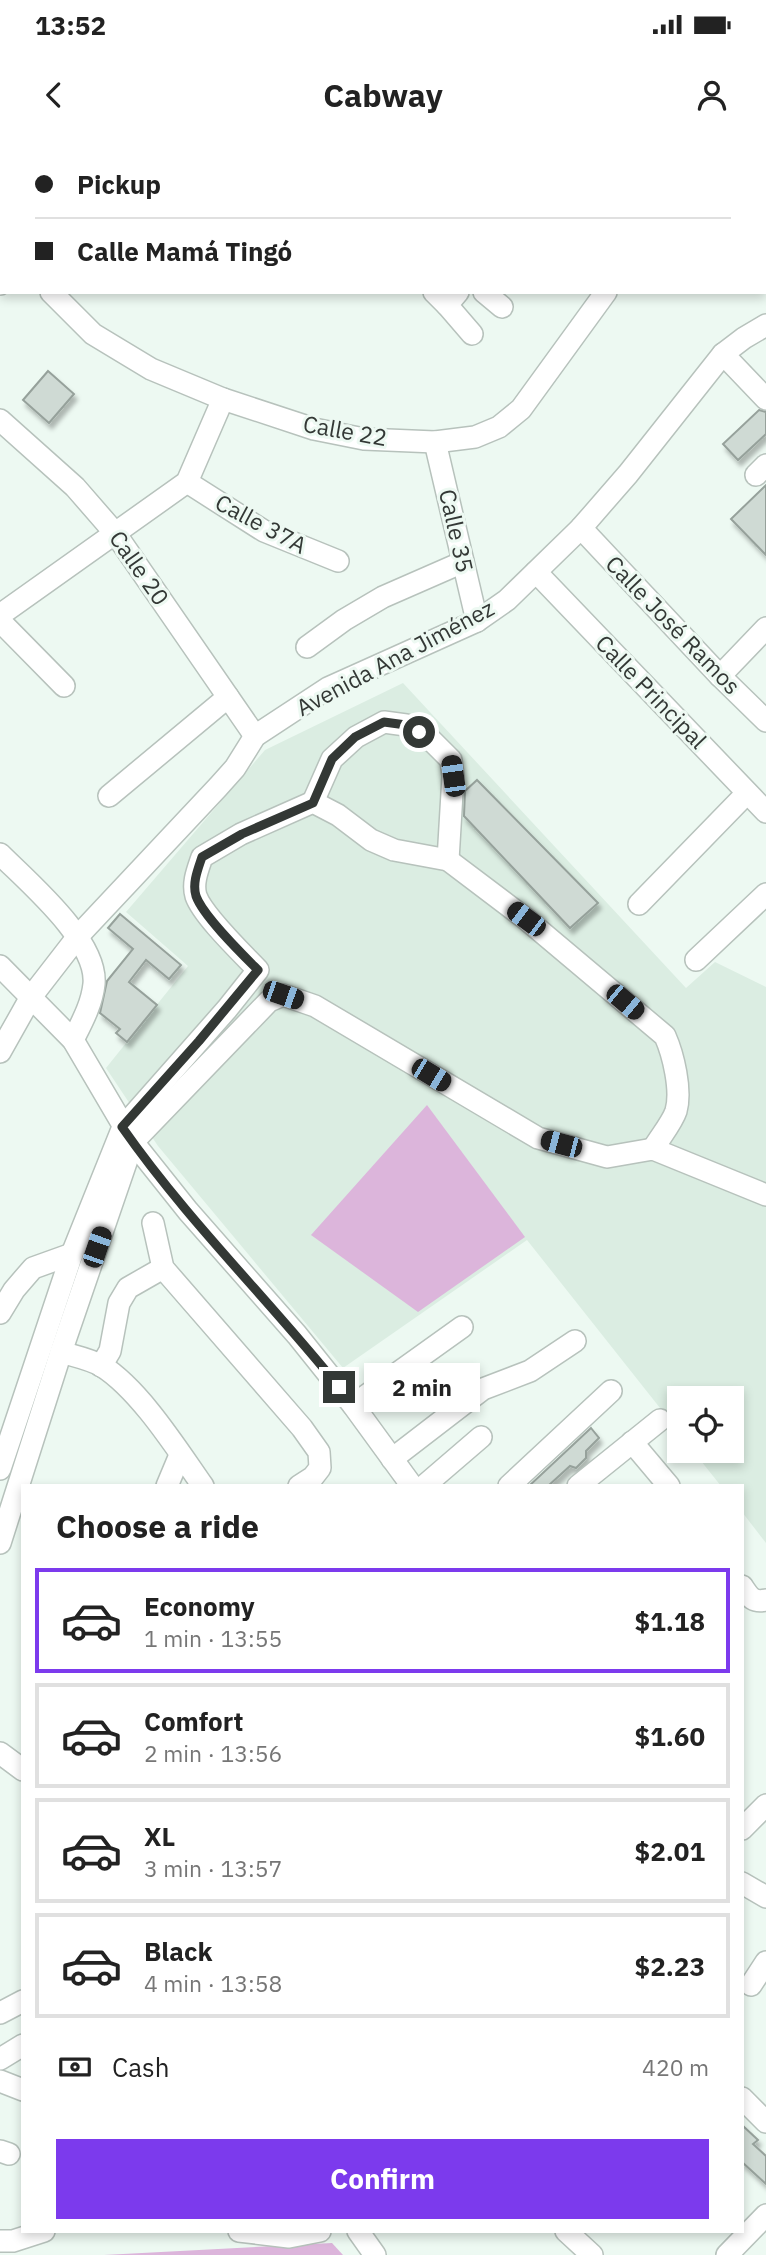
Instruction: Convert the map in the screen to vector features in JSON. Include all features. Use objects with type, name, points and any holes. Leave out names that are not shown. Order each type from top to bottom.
[{"type":"street","name":"Calle 22","points":[[53,294],[93,334],[152,369],[223,399],[314,429],[364,439],[435,442],[475,437],[499,427],[521,409],[606,294]]},
{"type":"street","points":[[486,294],[502,307]]},
{"type":"street","points":[[446,297],[472,334]]},
{"type":"street","name":"Avenida Ana Jiménez","points":[[0,1052],[30,997],[79,935],[235,768],[255,736],[328,688],[477,621],[507,600],[581,528],[628,474],[723,354],[766,325]]},
{"type":"street","points":[[723,354],[766,399]]},
{"type":"street","points":[[64,686],[0,618],[187,482],[223,399]]},
{"type":"street","name":"Calle 20","points":[[0,420],[75,487],[116,533],[255,736]]},
{"type":"street","name":"Calle 35","points":[[435,442],[477,621]]},
{"type":"street","name":"Calle 37A","points":[[187,482],[264,531],[338,561]]},
{"type":"street","name":"Calle José Ramos","points":[[581,528],[720,677],[766,721]]},
{"type":"street","points":[[307,647],[383,597],[463,562]]},
{"type":"street","name":"Calle Principal","points":[[536,572],[766,812]]},
{"type":"street","points":[[720,677],[766,628]]},
{"type":"street","points":[[109,796],[228,697]]},
{"type":"street","points":[[448,860],[453,776],[450,760],[431,740],[406,725],[384,722],[355,737],[332,759],[313,803],[242,834],[202,857],[196,876],[196,896],[209,916],[283,995],[315,1006],[538,1138],[607,1157],[653,1149],[766,1195]]},
{"type":"street","points":[[639,904],[747,793]]},
{"type":"street","points":[[313,803],[338,815],[371,840],[394,850],[448,860],[526,919],[665,1035],[673,1054],[677,1082],[676,1111],[653,1149]]},
{"type":"street","points":[[0,854],[79,935],[92,963],[94,982],[89,1009],[73,1040]]},
{"type":"street","points":[[696,960],[766,894]]},
{"type":"street","points":[[0,966],[73,1040],[128,1135],[188,1211],[297,1335],[353,1405],[411,1484]]},
{"type":"street","points":[[0,1469],[72,1254],[128,1135],[199,1041],[258,970]]},
{"type":"street","points":[[0,1543],[128,1135],[270,1000],[283,995]]},
{"type":"street","points":[[153,1223],[163,1268],[302,1428],[318,1452],[320,1468],[302,1484]]},
{"type":"street","points":[[0,1313],[14,1290],[33,1268],[72,1254]]},
{"type":"street","points":[[101,1366],[110,1352],[119,1303],[128,1288],[163,1268]]},
{"type":"street","points":[[353,1405],[461,1328]]},
{"type":"street","points":[[392,1459],[483,1389],[530,1371],[575,1340]]},
{"type":"street","points":[[61,1352],[101,1366],[134,1395],[167,1435],[201,1484]]},
{"type":"street","points":[[511,1484],[611,1391]]},
{"type":"street","points":[[580,1484],[604,1462],[660,1420]]},
{"type":"street","points":[[426,1484],[481,1437]]},
{"type":"street","points":[[632,1442],[666,1484]]},
{"type":"street","points":[[168,1484],[180,1455]]},
{"type":"street","points":[[744,1589],[752,1600],[766,1600]]},
{"type":"street","points":[[0,1753],[21,1769]]},
{"type":"street","points":[[744,1827],[766,1805]]},
{"type":"street","points":[[744,1884],[766,1897]]},
{"type":"street","points":[[751,1985],[766,1962]]},
{"type":"street","points":[[0,1993],[4,1997],[0,2011]]},
{"type":"street","points":[[0,2011],[21,2002]]},
{"type":"street","points":[[0,2059],[21,2046]]},
{"type":"street","points":[[0,2081],[21,2089]]},
{"type":"street","points":[[744,2100],[766,2122]]},
{"type":"street","points":[[734,2247],[766,2215]]},
{"type":"street","points":[[0,2241],[13,2241],[38,2233]]},
{"type":"street","points":[[256,2233],[289,2237],[310,2233]]},
{"type":"street","points":[[359,2233],[375,2255]]},
{"type":"street","points":[[568,2233],[592,2255]]},
{"type":"shaded area","points":[[403,683],[686,988],[715,962],[766,987],[766,1543],[744,1515],[744,1484],[719,1484],[703,1463],[744,1463],[744,1386],[667,1386],[667,1417],[527,1240],[343,1368],[158,1146],[106,1068],[188,966],[126,912],[265,750]]},
{"type":"shaded area","points":[[427,1105],[525,1237],[418,1312],[311,1235]]},
{"type":"shaded area","points":[[332,2243],[343,2255],[104,2255]]},
{"type":"building","points":[[48,371],[74,394],[49,423],[23,400]]},
{"type":"building","points":[[759,410],[766,412],[766,434],[738,460],[723,444]]},
{"type":"building","points":[[766,485],[766,555],[731,519]]},
{"type":"building","points":[[477,780],[598,903],[570,928],[464,816],[465,791]]},
{"type":"building","points":[[120,914],[181,965],[169,979],[146,960],[129,982],[157,1005],[127,1042],[116,1033],[120,1029],[100,1013],[107,981],[133,949],[108,928]]},
{"type":"building","points":[[591,1428],[599,1438],[586,1451],[586,1458],[576,1468],[570,1466],[550,1484],[531,1484]]},
{"type":"building","points":[[744,2127],[758,2140],[753,2144],[766,2156],[766,2184],[744,2164]]},
{"type":"route","points":[[339,1387],[188,1211],[122,1127],[227,1009],[258,970],[209,916],[196,896],[196,876],[202,857],[242,834],[313,803],[332,759],[355,737],[384,722],[406,725],[419,732]]}]
